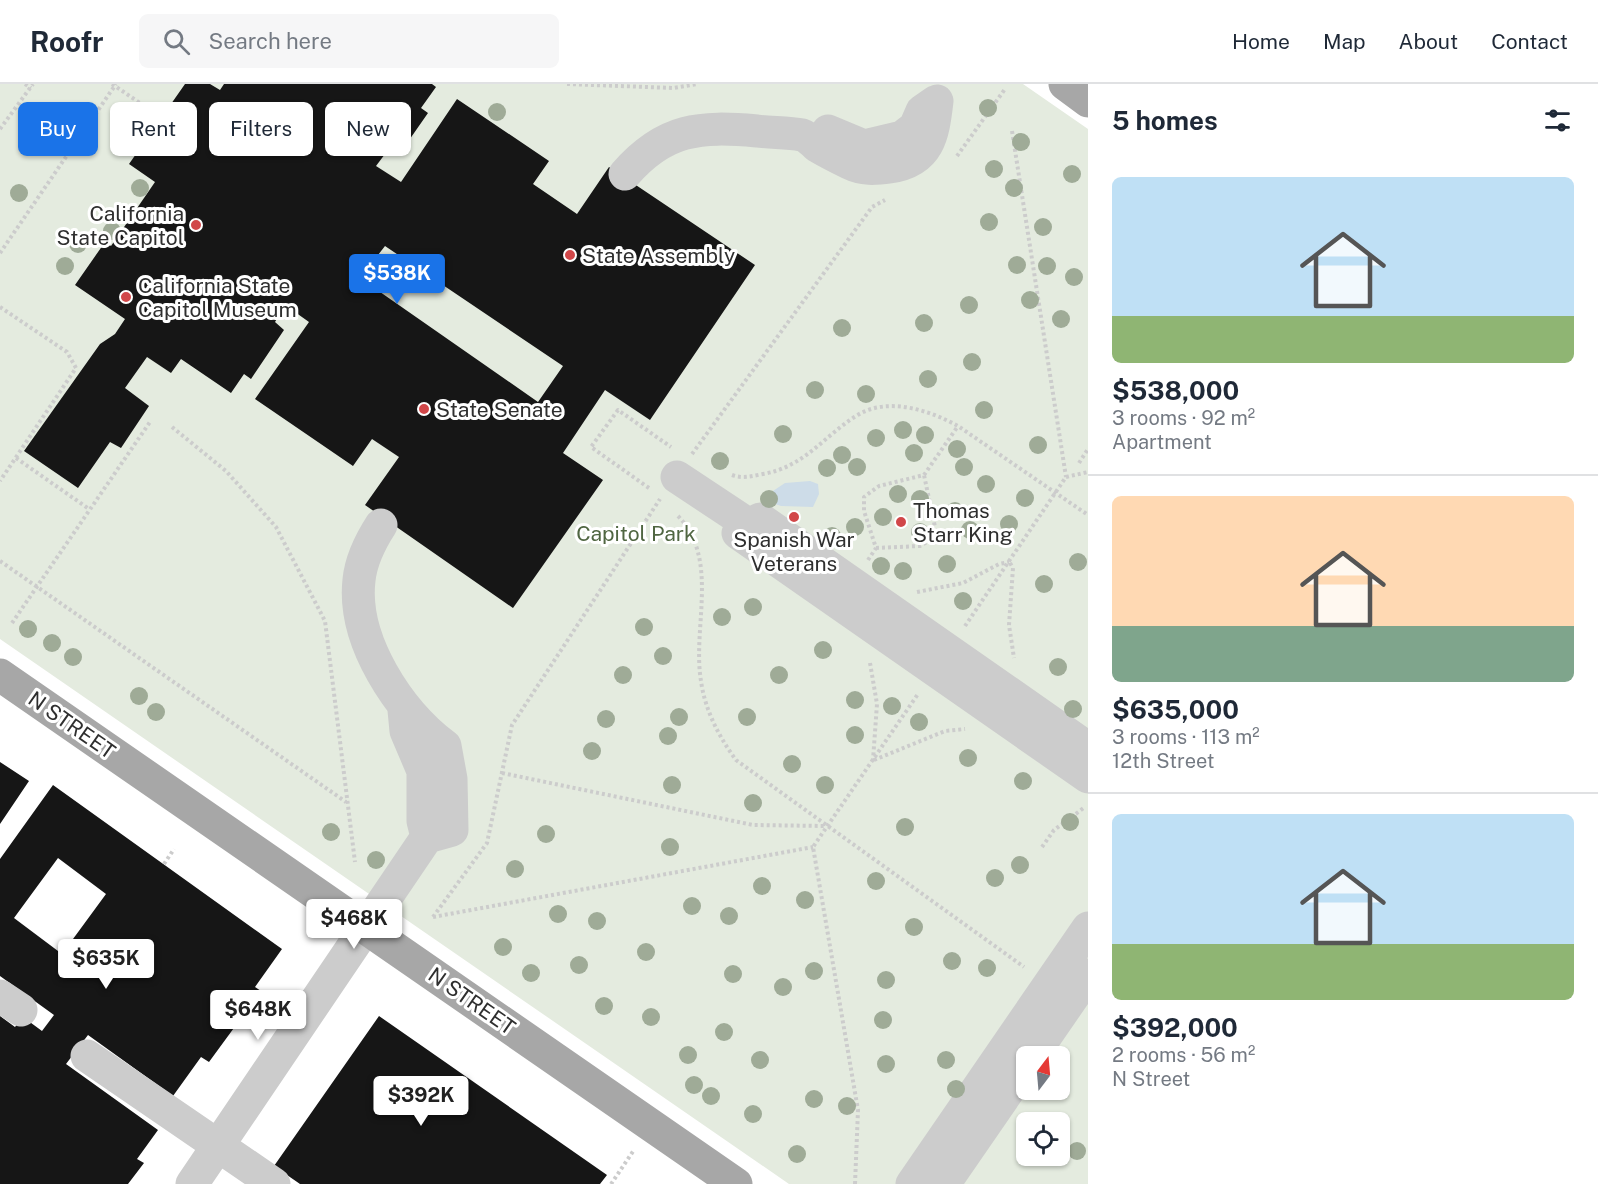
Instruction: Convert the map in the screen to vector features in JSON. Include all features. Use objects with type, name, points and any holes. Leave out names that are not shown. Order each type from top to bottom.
[{"type":"main road","points":[[1065,84],[1088,101]]},
{"type":"main road","name":"N STREET","points":[[0,675],[736,1184]]},
{"type":"street","points":[[626,174],[646,152],[660,143],[698,129],[715,127],[818,133],[870,128],[936,98],[935,125],[927,146],[913,161],[876,169],[861,168],[819,147],[818,133]]},
{"type":"street","points":[[674,478],[748,524],[1088,760]]},
{"type":"street","points":[[748,524],[738,533],[941,660],[1088,748]]},
{"type":"street","points":[[192,1184],[365,926],[439,834],[451,778],[445,746],[426,732],[404,709],[367,639],[359,610],[361,568],[381,525]]},
{"type":"street","points":[[941,660],[1088,777]]},
{"type":"street","points":[[404,709],[406,731],[423,771],[423,821],[439,834]]},
{"type":"street","points":[[912,1184],[1088,928]]},
{"type":"street","points":[[930,1184],[1088,950]]},
{"type":"street","points":[[1039,1046],[1088,975]]},
{"type":"street","points":[[87,1056],[274,1184]]},
{"type":"street","points":[[944,1184],[1016,1080]]},
{"type":"path","points":[[0,129],[32,86],[25,84]]},
{"type":"path","points":[[567,84],[673,88],[697,84]]},
{"type":"path","points":[[0,253],[114,85],[139,102]]},
{"type":"path","points":[[1012,131],[1066,477]]},
{"type":"path","points":[[0,307],[66,352],[76,368],[0,482]]},
{"type":"path","points":[[730,474],[741,478],[787,467],[811,454],[856,416],[878,408],[902,407],[926,411],[958,426],[1088,514]]},
{"type":"path","points":[[618,410],[674,478],[591,447],[618,410]]},
{"type":"path","points":[[12,623],[150,422]]},
{"type":"path","points":[[924,475],[935,527],[933,539],[920,546],[876,548],[864,512],[864,497],[879,486],[924,475],[958,426]]},
{"type":"path","points":[[172,427],[226,471],[276,527],[325,621],[355,862]]},
{"type":"path","points":[[1079,463],[1088,449]]},
{"type":"path","points":[[16,458],[89,509]]},
{"type":"path","points":[[855,1184],[858,1110],[813,847],[825,826],[873,761],[1010,562],[1054,491],[1066,477],[1088,472]]},
{"type":"path","points":[[672,510],[692,535],[701,564],[699,660],[701,682],[713,723],[736,760],[1049,985]]},
{"type":"path","points":[[0,561],[346,802]]},
{"type":"path","points":[[909,593],[963,583],[999,564],[1010,562]]},
{"type":"path","points":[[1010,562],[1013,568],[1009,625],[1015,661]]},
{"type":"path","points":[[868,656],[877,704],[873,761]]},
{"type":"path","points":[[873,761],[945,731],[972,729]]},
{"type":"path","points":[[502,773],[753,825],[825,826]]},
{"type":"path","points":[[1042,847],[1068,818],[1088,805]]},
{"type":"path","points":[[434,917],[813,847]]},
{"type":"path","points":[[164,864],[174,849]]},
{"type":"path","points":[[611,1184],[651,1125]]},
{"type":"green space","name":"Capitol Park","points":[[0,84],[1023,84],[1088,129],[1088,1184],[789,1184],[0,639]]},
{"type":"water","points":[[810,481],[818,484],[819,494],[813,507],[775,504],[773,491],[785,483]]},
{"type":"building","points":[[185,84],[210,84],[220,90],[224,84],[432,84],[436,87],[421,108],[428,113],[411,137],[411,102],[325,102],[325,156],[384,156],[376,166],[401,182],[457,99],[549,161],[533,184],[577,214],[609,167],[755,265],[650,420],[605,390],[563,453],[603,480],[513,608],[365,505],[399,457],[372,439],[353,466],[255,399],[309,322],[285,305],[275,322],[284,330],[251,379],[244,374],[231,393],[181,359],[171,373],[147,357],[125,388],[149,406],[121,448],[110,442],[78,488],[24,451],[100,344],[115,334],[125,319],[75,285],[105,242],[111,246],[155,182],[129,164],[135,156],[197,156],[197,102],[172,102]],"holes":[[[385,246],[563,366],[538,402],[360,278]]]},
{"type":"building","points":[[0,762],[29,781],[0,824]]},
{"type":"building","points":[[53,785],[282,949],[255,987],[261,991],[209,1062],[201,1057],[173,1096],[88,1035],[66,1064],[158,1130],[137,1159],[144,1163],[128,1184],[0,1184],[0,1016],[15,1027],[23,1017],[42,1031],[54,1015],[0,976],[0,859]],"holes":[[[58,858],[106,894],[62,954],[14,918]]]},
{"type":"building","points":[[379,1016],[607,1175],[600,1184],[300,1184],[274,1166]]},
{"type":"place","name":"California State Capitol","points":[[196,225]]},
{"type":"place","name":"State Assembly","points":[[570,255]]},
{"type":"place","name":"California State Capitol Museum","points":[[126,297]]},
{"type":"place","name":"State Senate","points":[[424,409]]},
{"type":"place","name":"Spanish War Veterans","points":[[794,517]]},
{"type":"place","name":"Thomas Starr King","points":[[901,522]]}]
